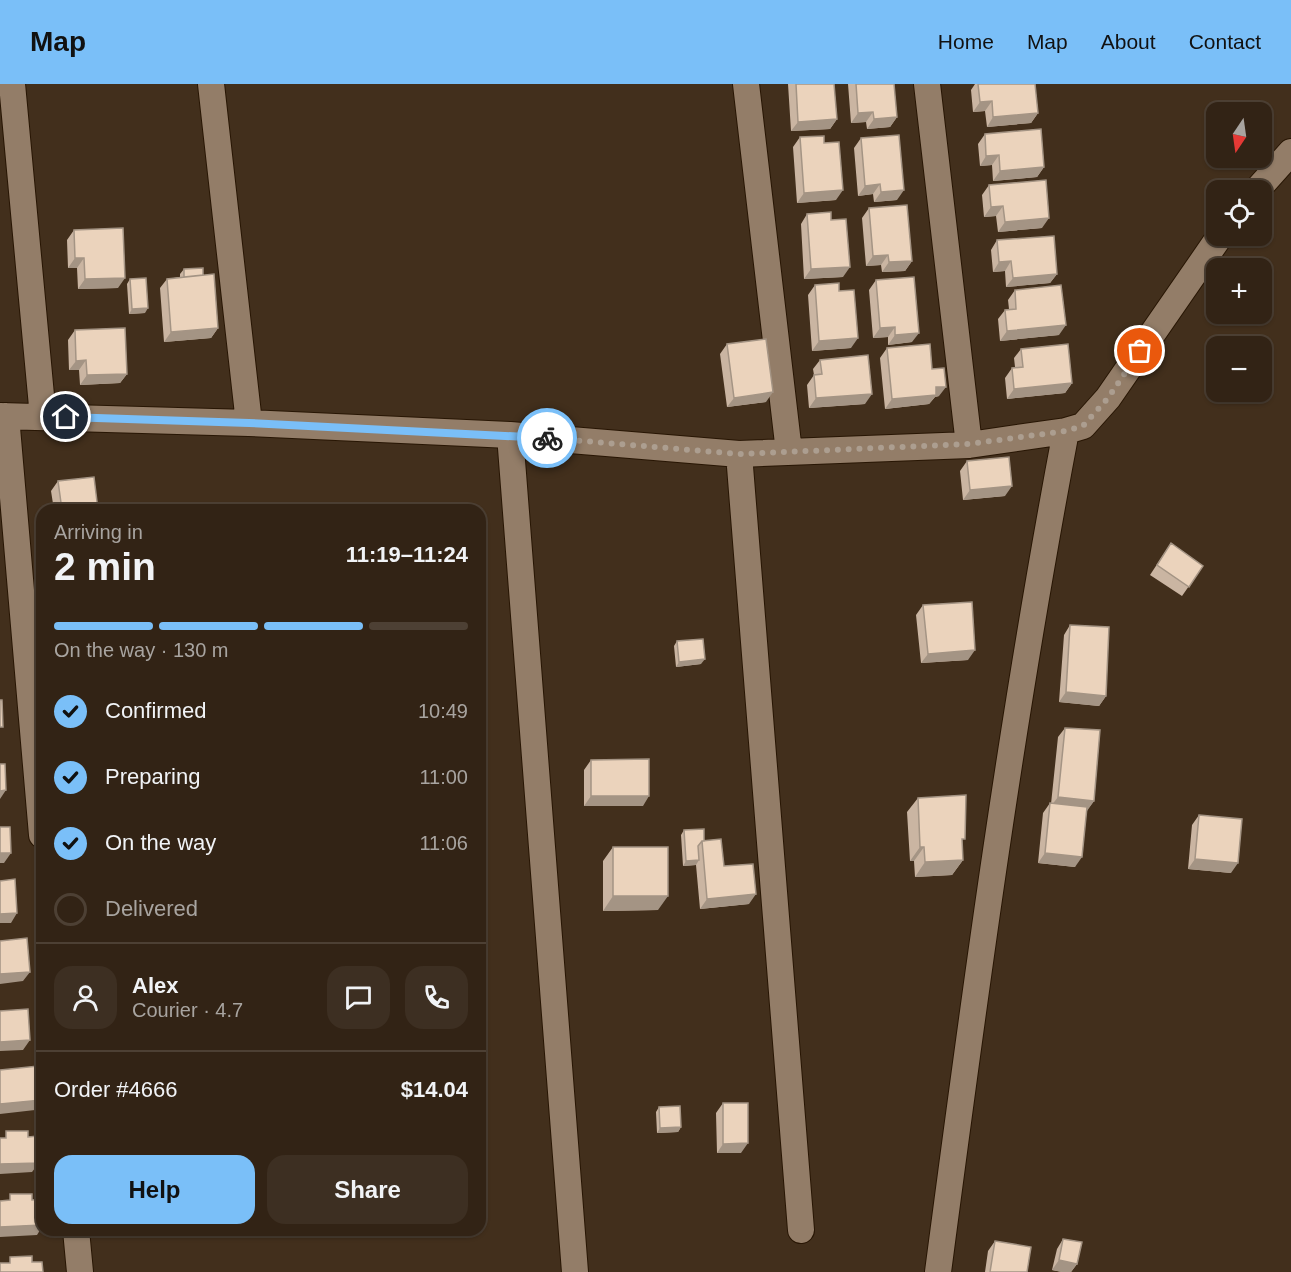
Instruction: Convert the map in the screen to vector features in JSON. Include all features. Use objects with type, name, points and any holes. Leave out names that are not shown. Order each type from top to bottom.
[{"type":"street","points":[[12,84],[43,417]]},
{"type":"street","points":[[211,84],[249,423]]},
{"type":"street","points":[[746,84],[789,452]]},
{"type":"street","points":[[927,84],[969,444]]},
{"type":"street","points":[[1266,180],[1291,152]]},
{"type":"street","points":[[36,771],[3,416],[249,423],[510,435],[739,454],[969,444],[1066,431],[1083,426],[1108,398],[1213,246]]},
{"type":"street","points":[[938,1272],[984,927],[1046,540],[1066,431]]},
{"type":"street","points":[[510,435],[575,1272]]},
{"type":"street","points":[[739,454],[801,1230]]},
{"type":"street","points":[[77,1236],[80,1272]]},
{"type":"building","points":[[796,84],[834,84],[837,119],[798,122]]},
{"type":"building","points":[[856,84],[894,84],[897,117],[874,119],[873,112],[858,113]]},
{"type":"building","points":[[978,84],[1035,84],[1038,113],[993,117],[992,101],[980,102]]},
{"type":"building","points":[[1041,129],[1044,167],[1000,171],[999,155],[986,156],[985,134]]},
{"type":"building","points":[[899,135],[904,190],[881,192],[880,184],[865,186],[861,138]]},
{"type":"building","points":[[824,136],[824,143],[839,142],[843,190],[804,193],[800,137]]},
{"type":"building","points":[[1046,180],[1049,218],[1005,222],[1003,206],[991,207],[989,185]]},
{"type":"building","points":[[907,205],[912,261],[889,262],[888,255],[873,256],[869,208]]},
{"type":"building","points":[[831,212],[831,220],[846,219],[850,267],[811,269],[807,214]]},
{"type":"building","points":[[123,228],[125,278],[85,279],[84,258],[75,258],[74,230]]},
{"type":"building","points":[[1054,236],[1057,274],[1013,278],[1011,261],[999,262],[997,240]]},
{"type":"building","points":[[203,268],[203,275],[184,277],[184,269]]},
{"type":"building","points":[[214,274],[218,328],[171,332],[167,279]]},
{"type":"building","points":[[914,277],[919,333],[895,335],[895,327],[880,328],[876,280]]},
{"type":"building","points":[[146,278],[148,308],[132,309],[130,279]]},
{"type":"building","points":[[839,283],[839,291],[854,290],[858,338],[819,341],[815,285]]},
{"type":"building","points":[[1061,285],[1066,325],[1007,331],[1005,310],[1016,309],[1015,290]]},
{"type":"building","points":[[125,328],[127,374],[87,375],[86,360],[76,361],[75,330]]},
{"type":"building","points":[[766,339],[773,392],[734,398],[727,344]]},
{"type":"building","points":[[930,344],[932,369],[944,368],[946,387],[936,387],[936,395],[892,399],[887,348]]},
{"type":"building","points":[[1068,344],[1072,383],[1014,389],[1012,368],[1023,367],[1021,349]]},
{"type":"building","points":[[868,355],[872,394],[816,398],[814,375],[822,374],[820,360]]},
{"type":"building","points":[[1009,457],[1012,486],[970,490],[967,461]]},
{"type":"building","points":[[94,477],[97,504],[61,504],[58,481]]},
{"type":"building","points":[[1171,543],[1203,566],[1189,587],[1157,565]]},
{"type":"building","points":[[972,602],[975,650],[928,654],[923,605]]},
{"type":"building","points":[[1070,625],[1109,627],[1106,696],[1066,692]]},
{"type":"building","points":[[703,639],[705,659],[679,662],[677,641]]},
{"type":"building","points":[[0,700],[2,700],[3,727],[0,727]]},
{"type":"building","points":[[1065,728],[1100,730],[1094,801],[1058,797]]},
{"type":"building","points":[[649,759],[649,796],[591,796],[591,760]]},
{"type":"building","points":[[0,764],[5,764],[6,790],[0,791]]},
{"type":"building","points":[[966,795],[965,839],[962,839],[963,860],[925,862],[924,847],[920,847],[918,798]]},
{"type":"building","points":[[1050,803],[1087,807],[1082,857],[1045,853]]},
{"type":"building","points":[[1199,815],[1242,819],[1238,863],[1195,859]]},
{"type":"building","points":[[0,827],[10,827],[11,853],[0,853]]},
{"type":"building","points":[[704,829],[704,841],[698,846],[699,860],[686,861],[684,830]]},
{"type":"building","points":[[721,839],[724,866],[753,864],[756,894],[707,899],[702,841]]},
{"type":"building","points":[[613,847],[668,847],[668,896],[613,896]]},
{"type":"building","points":[[15,879],[17,913],[0,914],[0,881]]},
{"type":"building","points":[[27,938],[30,972],[0,974],[0,941]]},
{"type":"building","points":[[28,1009],[30,1040],[0,1042],[0,1011]]},
{"type":"building","points":[[36,1066],[36,1101],[0,1104],[0,1070]]},
{"type":"building","points":[[723,1103],[748,1103],[748,1143],[723,1144]]},
{"type":"building","points":[[680,1106],[681,1127],[660,1128],[659,1107]]},
{"type":"building","points":[[6,1131],[28,1131],[28,1137],[36,1136],[36,1163],[0,1164],[0,1138],[6,1138]]},
{"type":"building","points":[[10,1194],[32,1194],[32,1200],[36,1200],[36,1225],[0,1227],[0,1201],[10,1200]]},
{"type":"building","points":[[1063,1239],[1082,1242],[1077,1264],[1059,1260]]},
{"type":"building","points":[[995,1241],[1031,1247],[1027,1272],[990,1272]]},
{"type":"building","points":[[32,1256],[32,1262],[42,1262],[43,1272],[0,1272],[0,1263],[10,1263],[10,1257]]},
{"type":"way so far","points":[[547,438],[739,454],[969,444],[1066,431],[1083,426],[1108,398],[1140,351]]},
{"type":"route","points":[[66,417],[249,423],[547,438]]}]
